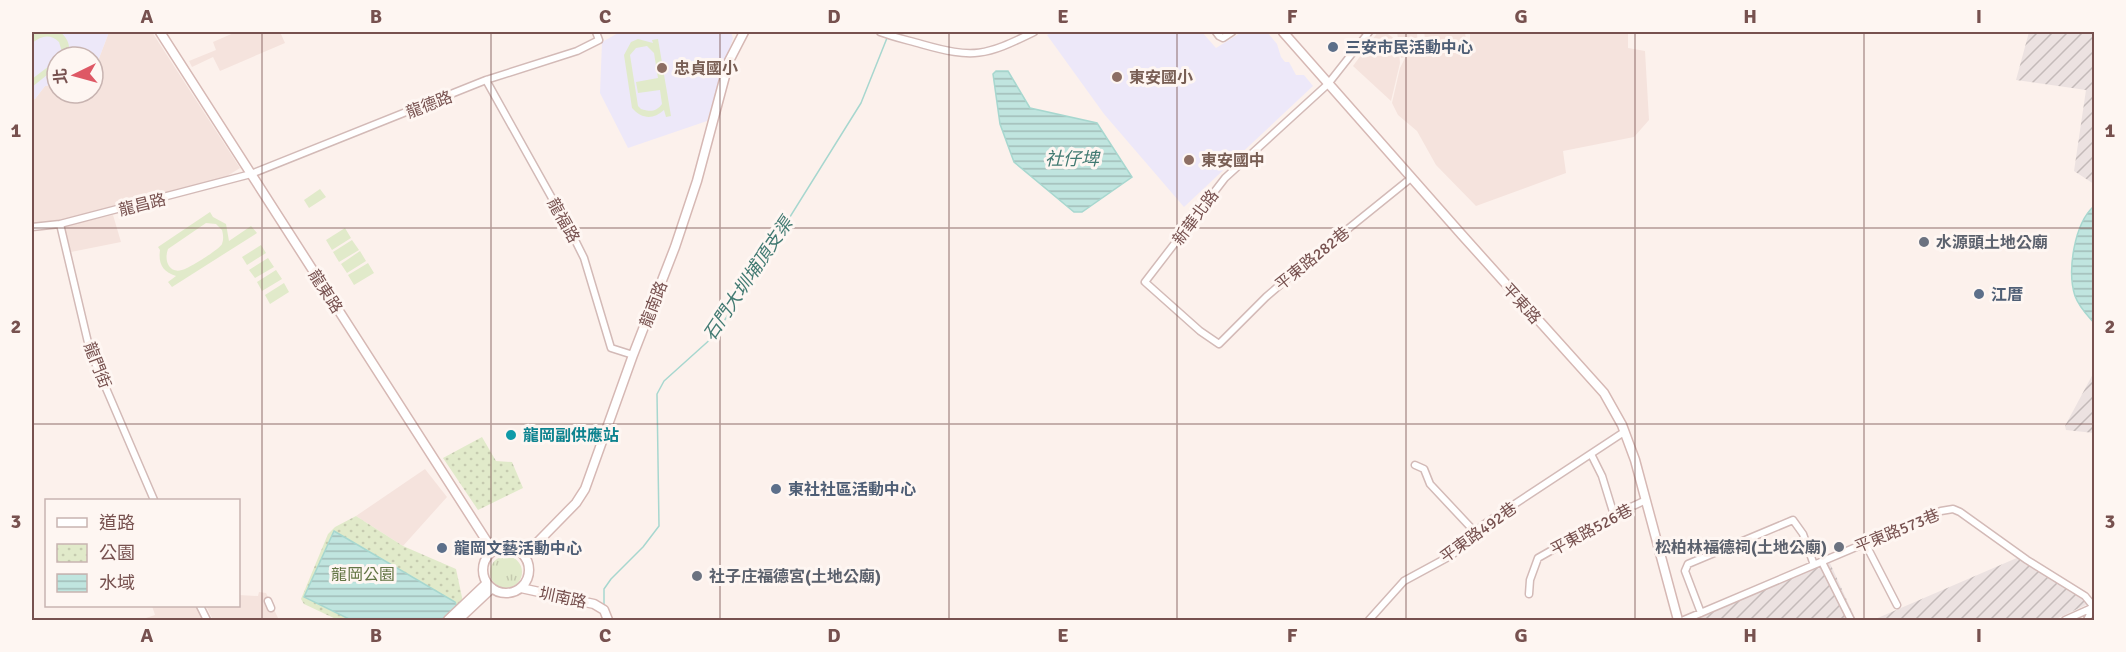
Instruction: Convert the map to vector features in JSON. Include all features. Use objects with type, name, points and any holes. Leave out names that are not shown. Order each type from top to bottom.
[{"type":"street","name":"龍東路","points":[[160,32],[493,551]]},
{"type":"street","name":"龍德路","points":[[251,174],[486,80],[577,51],[599,40],[596,32]]},
{"type":"street","name":"龍南路","points":[[524,556],[568,511],[585,489],[686,216],[729,61],[744,32]]},
{"type":"street","points":[[885,33],[949,52],[969,54],[989,51],[1034,32]]},
{"type":"street","points":[[1216,32],[1223,38],[1232,32]]},
{"type":"street","name":"平東路","points":[[1283,32],[1604,393],[1635,460],[1678,621]]},
{"type":"street","name":"新華北路","points":[[1219,344],[1200,331],[1145,282],[1225,178],[1328,84],[1369,32]]},
{"type":"street","name":"龍福路","points":[[486,80],[584,258],[611,348],[633,355]]},
{"type":"street","name":"龍昌路","points":[[32,227],[60,224],[251,174]]},
{"type":"street","name":"平東路282巷","points":[[1219,344],[1280,284],[1412,178]]},
{"type":"street","name":"龍門街","points":[[60,224],[90,351],[153,499]]},
{"type":"street","name":"平東路492巷","points":[[1369,621],[1404,580],[1452,555],[1475,532],[1624,432]]},
{"type":"street","points":[[1590,454],[1602,476],[1614,515]]},
{"type":"street","points":[[1415,465],[1424,469],[1430,484],[1475,532]]},
{"type":"street","name":"平東路526巷","points":[[1529,594],[1530,580],[1538,558],[1614,515],[1646,500]]},
{"type":"street","name":"平東路573巷","points":[[1684,621],[1941,511],[1953,509],[2027,560],[2085,596],[2094,606]]},
{"type":"street","points":[[1701,613],[1685,570],[1688,564],[1793,520],[1803,534],[1814,565]]},
{"type":"street","points":[[1865,543],[1897,605]]},
{"type":"street","points":[[500,548],[512,548],[524,556],[529,568],[526,581],[521,588],[500,593],[489,586],[482,570],[484,561],[493,551],[500,548]]},
{"type":"street","points":[[1822,562],[1851,621]]},
{"type":"street","points":[[448,621],[489,586]]},
{"type":"street","points":[[458,621],[489,586]]},
{"type":"street","name":"圳南路","points":[[521,588],[594,604],[603,610],[608,621]]},
{"type":"street","points":[[268,601],[271,609]]},
{"type":"street","points":[[2065,621],[2094,606]]},
{"type":"street","points":[[2086,621],[2094,606]]},
{"type":"street","points":[[200,607],[207,621]]},
{"type":"shaded area","points":[[32,32],[109,32],[104,45],[45,45],[45,86],[32,100]]},
{"type":"shaded area","points":[[109,32],[152,32],[240,168],[224,178],[60,220],[32,223],[32,100],[45,86],[45,105],[105,105],[104,45]]},
{"type":"shaded area","points":[[236,32],[261,32],[262,34],[280,32],[285,43],[220,71],[213,57],[192,67],[189,61],[216,50],[213,42]]},
{"type":"shaded area","name":"忠貞國小","points":[[620,32],[731,32],[733,38],[707,121],[628,148],[600,93],[602,42]]},
{"type":"shaded area","name":"東安國中","points":[[1052,32],[1202,32],[1216,48],[1242,32],[1267,32],[1277,44],[1281,57],[1285,62],[1289,62],[1296,75],[1304,75],[1313,86],[1184,207],[1104,114],[1047,35]]},
{"type":"shaded area","points":[[1378,32],[1385,32],[1398,41],[1400,63],[1391,101],[1353,66]]},
{"type":"shaded area","points":[[1397,32],[1417,32],[1418,54],[1470,44],[1470,32],[1628,32],[1628,48],[1645,51],[1649,120],[1634,137],[1563,151],[1566,173],[1476,206],[1436,165],[1417,131],[1398,115],[1392,103],[1400,68],[1405,58],[1409,56],[1401,58]]},
{"type":"shaded area","points":[[1424,32],[1465,32],[1466,42],[1427,49]]},
{"type":"shaded area","points":[[2029,32],[2094,32],[2094,184],[2074,171],[2086,90],[2016,80]]},
{"type":"shaded area","points":[[113,215],[121,242],[71,252],[64,226]]},
{"type":"shaded area","points":[[2094,372],[2094,433],[2066,430],[2065,426]]},
{"type":"shaded area","points":[[425,469],[447,497],[403,546],[356,516]]},
{"type":"shaded area","points":[[2019,557],[2085,599],[2088,604],[2054,620],[1873,620]]},
{"type":"shaded area","points":[[1829,561],[1856,620],[1684,620]]},
{"type":"shaded area","points":[[259,592],[266,593],[279,620],[213,620],[206,607],[240,607],[240,595],[258,596]]},
{"type":"shaded area","points":[[152,607],[198,607],[204,620],[140,620],[155,615]]},
{"type":"green space","points":[[60,32],[68,45],[60,45],[52,37],[42,37],[32,43],[32,33]]},
{"type":"green space","points":[[638,39],[653,43],[652,40],[658,39],[671,116],[666,117],[664,110],[648,117],[632,108],[624,55],[631,42]],"holes":[[[647,46],[654,53],[658,78],[636,82],[638,93],[660,90],[662,104],[653,111],[647,111],[638,106],[630,55],[636,48]]]},
{"type":"green space","points":[[45,69],[45,77],[32,87],[32,79]]},
{"type":"green space","points":[[320,189],[326,197],[309,208],[304,200]]},
{"type":"green space","points":[[210,212],[213,217],[226,224],[229,241],[251,226],[257,233],[172,287],[168,282],[176,276],[162,267],[158,247]],"holes":[[[206,223],[216,224],[223,233],[223,242],[220,247],[185,269],[177,271],[170,268],[167,261],[168,249]]]},
{"type":"green space","points":[[345,228],[351,238],[332,250],[326,240]]},
{"type":"green space","points":[[352,240],[359,250],[339,262],[333,252]]},
{"type":"green space","points":[[261,245],[266,253],[247,265],[242,257]]},
{"type":"green space","points":[[360,251],[366,261],[347,273],[341,264]]},
{"type":"green space","points":[[268,258],[274,267],[255,278],[249,270]]},
{"type":"green space","points":[[368,263],[374,273],[354,285],[348,275]]},
{"type":"green space","points":[[276,270],[282,279],[262,291],[257,282]]},
{"type":"green space","points":[[284,283],[289,292],[270,304],[265,295]]},
{"type":"green space","points":[[482,437],[496,461],[512,462],[523,488],[478,510],[443,458]]},
{"type":"green space","name":"龍岡公園","points":[[356,516],[403,546],[456,569],[463,602],[442,620],[338,620],[304,604],[301,599],[328,534],[335,527]]},
{"type":"green space","points":[[506,556],[517,561],[522,572],[517,583],[506,588],[495,583],[490,572],[495,561]]},
{"type":"water","name":"社仔埤","points":[[996,71],[1008,71],[1030,108],[1097,123],[1132,177],[1082,212],[1074,212],[1014,162],[1000,124],[993,74]]},
{"type":"water","points":[[2094,206],[2094,323],[2083,311],[2075,296],[2072,261],[2081,224]]},
{"type":"water","name":"龍岡公園","points":[[334,531],[455,602],[457,607],[441,620],[351,620],[304,597]]},
{"type":"waterway","name":"石門大圳埔頂支渠","points":[[604,607],[604,589],[659,526],[657,394],[664,381],[714,336],[740,297],[861,103],[887,38]]},
{"type":"place","name":"三安市民活動中心","points":[[1333,47]]},
{"type":"place","name":"忠貞國小","points":[[662,68]]},
{"type":"place","name":"東安國小","points":[[1117,77]]},
{"type":"place","name":"東安國中","points":[[1189,160]]},
{"type":"place","name":"水源頭土地公廟","points":[[1924,242]]},
{"type":"place","name":"江厝","points":[[1979,294]]},
{"type":"place","name":"龍岡副供應站","points":[[511,435]]},
{"type":"place","name":"東社社區活動中心","points":[[776,489]]},
{"type":"place","name":"松柏林福德祠(土地公廟)","points":[[1839,547]]},
{"type":"place","name":"龍岡文藝活動中心","points":[[442,548]]},
{"type":"place","name":"社子庄福德宮(土地公廟)","points":[[697,576]]}]
